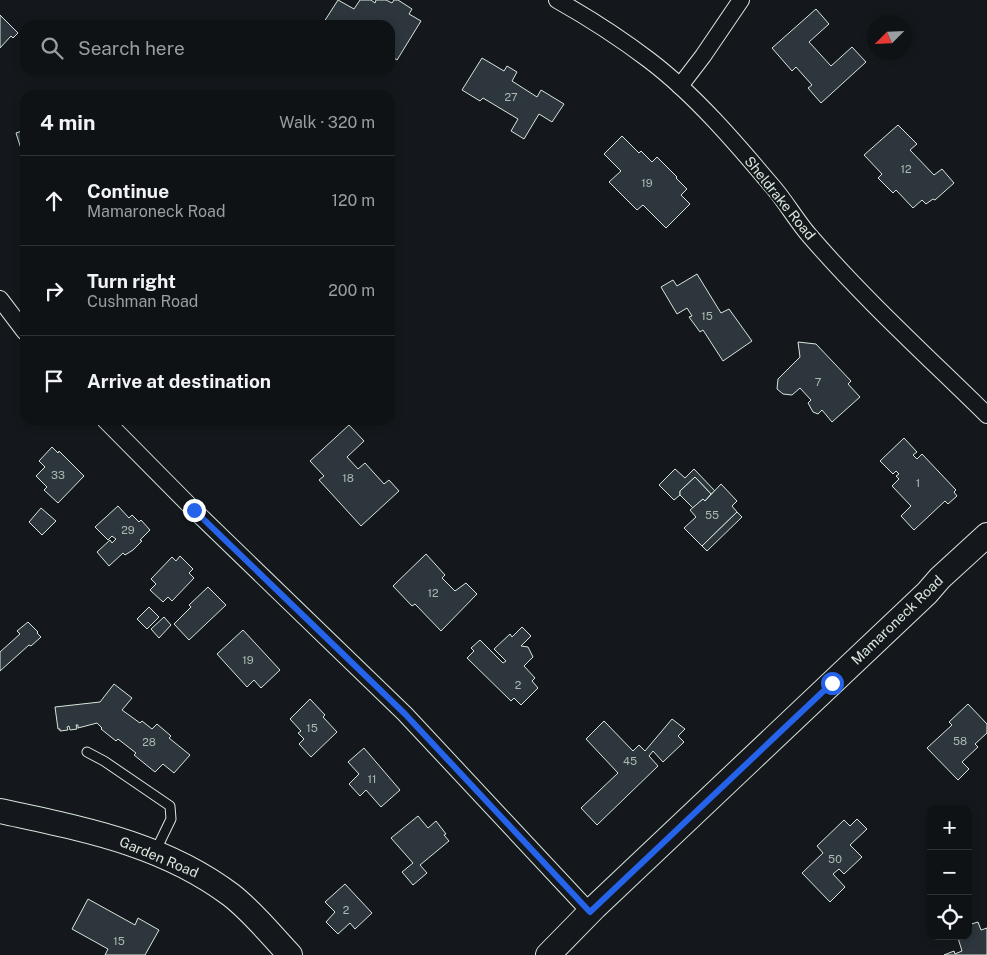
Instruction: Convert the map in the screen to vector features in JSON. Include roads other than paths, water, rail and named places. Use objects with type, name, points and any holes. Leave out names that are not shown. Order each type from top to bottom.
[{"type":"street","name":"Sheldrake Road","points":[[558,0],[643,55],[680,86],[728,135],[774,188],[808,234],[856,285],[987,414]]},
{"type":"street","points":[[680,86],[741,0]]},
{"type":"street","points":[[0,299],[20,325]]},
{"type":"street","points":[[111,425],[194,510],[405,714],[590,912]]},
{"type":"street","name":"Mamaroneck Road","points":[[548,955],[590,912],[987,535]]},
{"type":"street","name":"Garden Road","points":[[0,811],[104,834],[155,852],[190,868],[233,896],[290,955]]},
{"type":"lane","points":[[87,752],[104,761],[170,806],[171,819],[155,852]]}]
